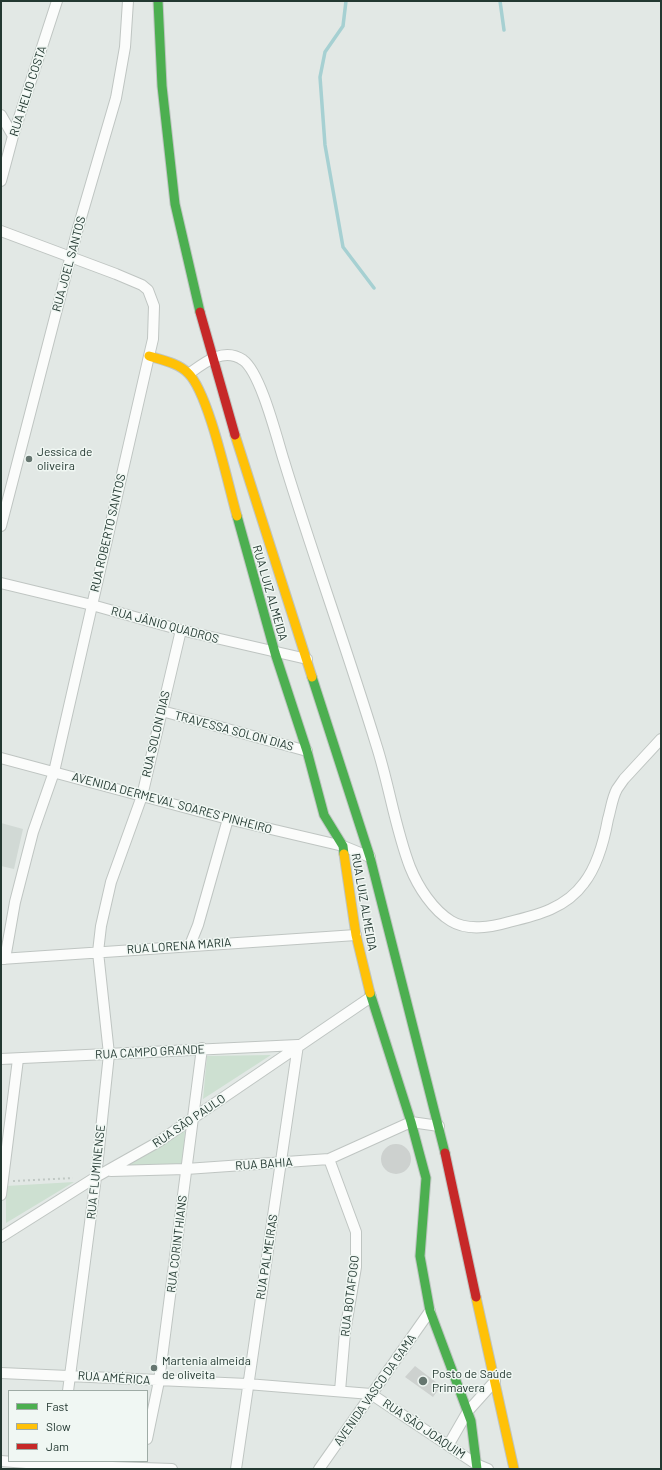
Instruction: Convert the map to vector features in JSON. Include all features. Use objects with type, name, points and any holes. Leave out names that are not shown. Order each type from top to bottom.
[{"type":"main road","points":[[158,1],[162,86],[175,204],[186,254],[227,412],[370,857],[440,1126],[514,1469]]},
{"type":"main road","points":[[149,356],[178,366],[190,373]]},
{"type":"main road","name":"RUA LUIZ ALMEIDA","points":[[190,373],[199,388],[206,407],[275,653],[307,750],[324,815],[342,846],[356,935],[371,997],[412,1122],[426,1178],[420,1256],[430,1311],[468,1410],[471,1421],[477,1467]]},
{"type":"street","name":"RUA HELIO COSTA","points":[[1,181],[13,136],[58,1]]},
{"type":"street","name":"RUA JOEL SANTOS","points":[[1,526],[71,257],[116,98],[124,47],[128,1]]},
{"type":"street","points":[[1,114],[13,136]]},
{"type":"street","points":[[1,231],[71,257]]},
{"type":"street","name":"RUA ROBERTO SANTOS","points":[[3,959],[29,846],[54,772],[149,356],[154,314],[151,294],[142,285],[71,257]]},
{"type":"street","points":[[190,373],[212,358],[226,356],[244,361],[253,372],[275,430],[330,605],[376,744],[410,868],[426,895],[445,917],[462,926],[471,927],[502,924],[549,910],[572,897],[586,881],[597,860],[617,789],[661,739]]},
{"type":"street","name":"RUA JÂNIO QUADROS","points":[[1,583],[92,605],[181,630],[275,653],[307,659]]},
{"type":"street","name":"RUA SOLON DIAS","points":[[98,952],[101,926],[107,898],[142,796],[181,630]]},
{"type":"street","name":"TRAVESSA SOLON DIAS","points":[[162,711],[307,750]]},
{"type":"street","name":"AVENIDA DERMEVAL SOARES PINHEIRO","points":[[1,758],[228,819],[342,846],[370,857]]},
{"type":"street","points":[[190,945],[198,925],[228,819]]},
{"type":"street","name":"RUA LORENA MARIA","points":[[3,959],[190,945],[356,935]]},
{"type":"street","name":"RUA FLUMINENSE","points":[[68,1390],[96,1177],[109,1054],[98,952]]},
{"type":"street","name":"RUA SÃO PAULO","points":[[1,1237],[96,1177],[108,1172],[192,1118],[371,997]]},
{"type":"street","name":"RUA CAMPO GRANDE","points":[[1,1059],[202,1048],[298,1045]]},
{"type":"street","name":"RUA PALMEIRAS","points":[[236,1469],[247,1384],[282,1162],[298,1045]]},
{"type":"street","name":"RUA CORINTHIANS","points":[[148,1434],[159,1381],[202,1048]]},
{"type":"street","points":[[1,1195],[18,1059]]},
{"type":"street","points":[[412,1122],[440,1126]]},
{"type":"street","name":"RUA BAHIA","points":[[108,1172],[186,1169],[329,1159],[412,1122]]},
{"type":"street","name":"RUA BOTAFOGO","points":[[329,1159],[356,1232],[356,1267],[345,1332],[340,1391]]},
{"type":"street","name":"AVENIDA VASCO DA GAMA","points":[[319,1469],[430,1311]]},
{"type":"street","name":"RUA AMÉRICA","points":[[1,1373],[247,1384],[371,1394]]},
{"type":"street","points":[[449,1444],[468,1410],[495,1381]]},
{"type":"street","name":"RUA SÃO JOAQUIM","points":[[371,1394],[449,1444],[477,1467],[488,1469]]},
{"type":"street","points":[[1,1462],[52,1465],[142,1466],[172,1469]]},
{"type":"path","points":[[2,1181],[96,1177]]},
{"type":"shaded area","points":[[1,823],[23,829],[14,869],[1,866]]},
{"type":"green space","points":[[271,1055],[203,1099],[207,1056]]},
{"type":"green space","points":[[185,1130],[183,1166],[125,1167]]},
{"type":"green space","points":[[74,1182],[6,1223],[6,1186]]},
{"type":"building","points":[[396,1144],[407,1148],[411,1159],[407,1170],[396,1174],[385,1170],[381,1159],[385,1148]]},
{"type":"building","name":"Posto de Saúde Primavera","points":[[415,1366],[441,1386],[433,1397],[405,1377]]},
{"type":"waterway","points":[[346,1],[343,26],[325,52],[320,77],[325,145],[343,247],[374,288]]},
{"type":"waterway","points":[[500,1],[504,30]]},
{"type":"traffic: fast","points":[[158,1],[162,86],[175,204],[200,312]]},
{"type":"traffic: fast","points":[[237,516],[275,653],[307,751],[324,815],[343,846],[344,854]]},
{"type":"traffic: fast","points":[[312,677],[370,857],[445,1153]]},
{"type":"traffic: fast","points":[[370,993],[411,1122],[426,1178],[420,1256],[430,1311],[471,1421],[477,1469]]},
{"type":"traffic: slow","points":[[149,356],[170,362],[180,367],[188,373],[196,384],[203,399],[217,440],[237,516]]},
{"type":"traffic: slow","points":[[235,435],[312,677]]},
{"type":"traffic: slow","points":[[344,854],[356,935],[370,993]]},
{"type":"traffic: slow","points":[[476,1297],[514,1469]]},
{"type":"traffic: jam","points":[[200,312],[235,435]]},
{"type":"traffic: jam","points":[[445,1153],[476,1297]]},
{"type":"place","name":"Jessica de oliveira","points":[[29,459]]},
{"type":"place","name":"Martenia almeida de oliveita","points":[[154,1368]]},
{"type":"place","name":"Posto de Saúde Primavera","points":[[423,1381]]}]
